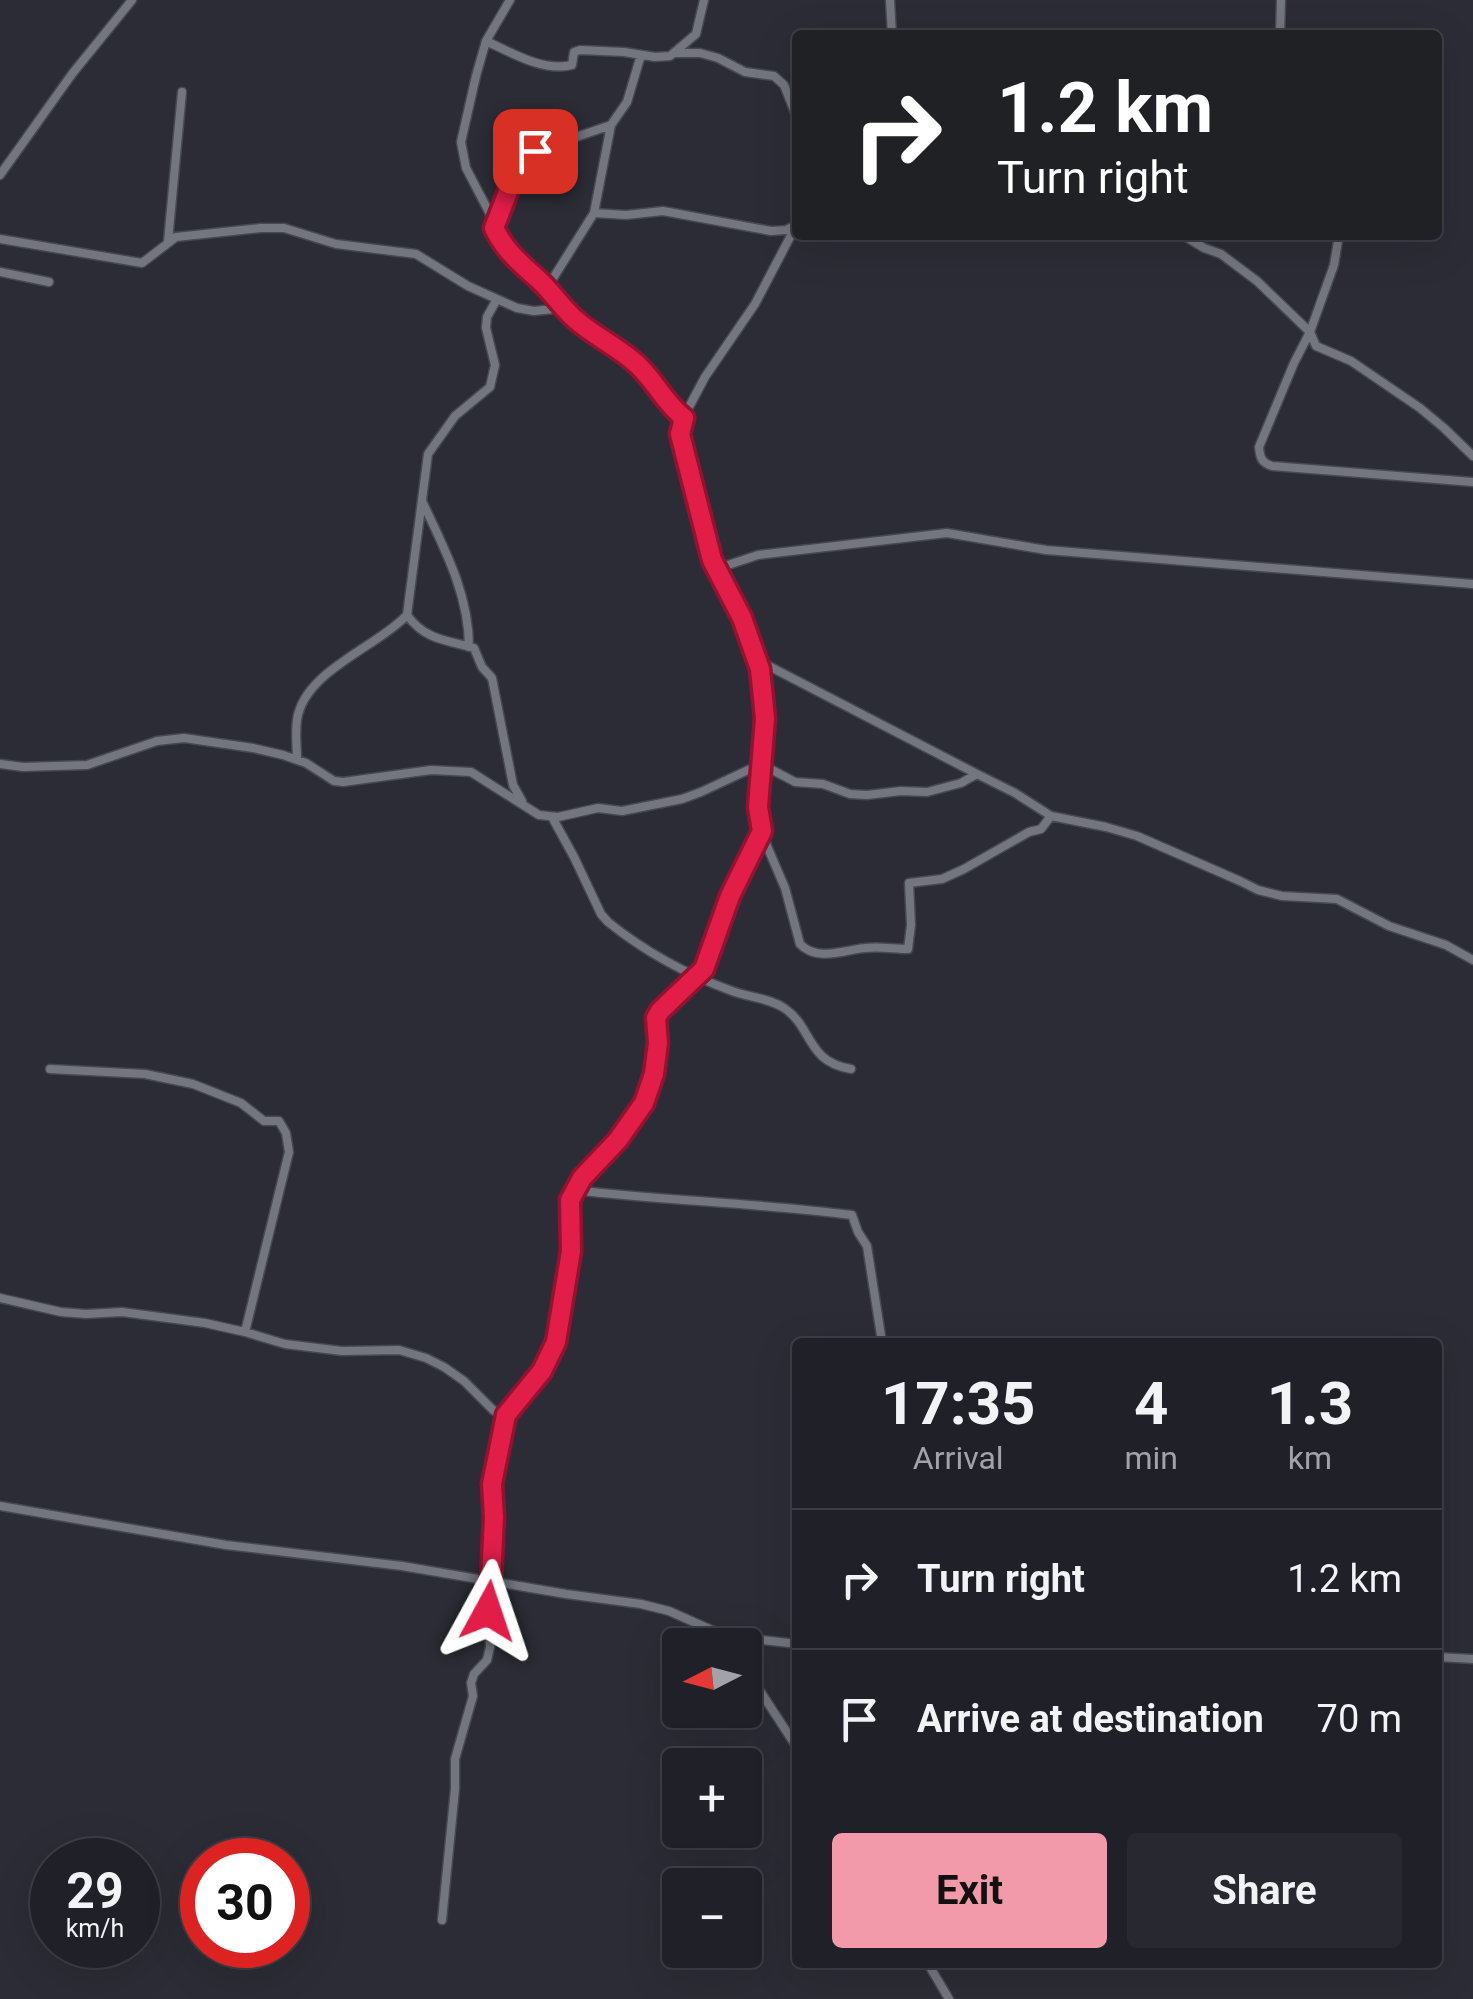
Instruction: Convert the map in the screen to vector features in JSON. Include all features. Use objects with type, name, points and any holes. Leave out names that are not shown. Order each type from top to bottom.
[{"type":"street","points":[[0,174],[72,74],[132,0]]},
{"type":"street","points":[[510,0],[486,41],[461,142],[466,168],[509,253],[564,308],[631,358],[684,418]]},
{"type":"street","points":[[675,53],[696,34],[704,0]]},
{"type":"street","points":[[890,0],[892,30]]},
{"type":"street","points":[[1280,30],[1281,0]]},
{"type":"street","points":[[486,41],[530,61],[567,67],[572,65],[574,52],[580,50],[663,57],[700,53],[744,72],[774,76],[784,85],[792,105]]},
{"type":"street","points":[[546,288],[594,213],[611,125],[627,102],[641,55]]},
{"type":"street","points":[[168,241],[182,92]]},
{"type":"street","points":[[494,228],[526,154],[611,125]]},
{"type":"street","points":[[594,213],[663,212],[771,231],[792,227]]},
{"type":"street","points":[[0,239],[142,263],[168,241],[186,235],[284,228],[336,244],[416,254],[468,286],[526,310],[564,308]]},
{"type":"street","points":[[792,234],[755,304],[705,377],[680,434],[716,569],[742,618],[758,661],[765,718],[758,807],[762,831],[786,888],[800,944],[805,950],[820,954],[870,947],[908,950],[909,883],[942,880],[1041,829],[1052,816]]},
{"type":"street","points":[[1191,240],[1221,254],[1257,280],[1310,332],[1316,346],[1351,362],[1420,408],[1473,456]]},
{"type":"street","points":[[1338,240],[1334,265],[1310,332],[1258,448],[1260,458],[1272,466],[1473,482]]},
{"type":"street","points":[[0,272],[50,282]]},
{"type":"street","points":[[497,299],[486,328],[494,364],[490,387],[455,416],[428,454],[407,615],[426,635],[474,648],[492,678],[512,784],[523,804]]},
{"type":"street","points":[[422,500],[446,549],[467,614],[469,647]]},
{"type":"street","points":[[716,569],[758,555],[947,532],[1046,550],[1473,584]]},
{"type":"street","points":[[298,760],[296,722],[312,687],[407,615]]},
{"type":"street","points":[[758,661],[1015,793],[1052,816],[1137,836],[1258,890],[1282,896],[1337,899],[1389,926],[1473,960]]},
{"type":"street","points":[[0,764],[22,768],[88,765],[157,740],[184,738],[254,748],[298,760],[334,781],[431,770],[471,772],[539,815],[552,817],[587,809],[622,811],[682,798],[761,764]]},
{"type":"street","points":[[761,764],[795,782],[823,784],[850,794],[867,795],[939,790],[977,774]]},
{"type":"street","points":[[552,817],[608,922],[698,977],[784,1008],[820,1055],[851,1069]]},
{"type":"street","points":[[442,1920],[455,1759],[472,1696],[471,1683],[487,1660],[490,1647],[487,1588],[491,1581],[492,1484],[506,1418],[542,1371],[556,1342],[571,1251],[570,1200],[582,1178],[618,1140],[644,1103],[654,1074],[656,1018],[704,969],[730,896],[762,831]]},
{"type":"street","points":[[50,1070],[145,1074],[193,1084],[241,1103],[264,1121],[279,1121],[289,1152],[246,1332]]},
{"type":"street","points":[[574,1190],[852,1216],[867,1246],[881,1338]]},
{"type":"street","points":[[0,1289],[4,1299],[51,1310],[86,1314],[122,1312],[206,1323],[285,1344],[399,1350],[444,1366],[506,1418]]},
{"type":"street","points":[[0,1506],[226,1545],[349,1559],[641,1604],[669,1610],[703,1628]]},
{"type":"street","points":[[762,1642],[792,1644]]},
{"type":"street","points":[[1442,1658],[1473,1659]]},
{"type":"street","points":[[762,1694],[792,1740]]},
{"type":"street","points":[[931,1968],[949,1999]]},
{"type":"route","points":[[488,1611],[496,1455],[506,1415],[542,1371],[556,1342],[571,1251],[570,1200],[582,1178],[618,1140],[644,1103],[654,1074],[656,1018],[704,969],[730,896],[762,831],[758,807],[765,718],[760,669],[742,618],[712,560],[680,434],[684,418],[631,358],[573,318],[509,253],[494,228],[520,161],[535,151]]}]
